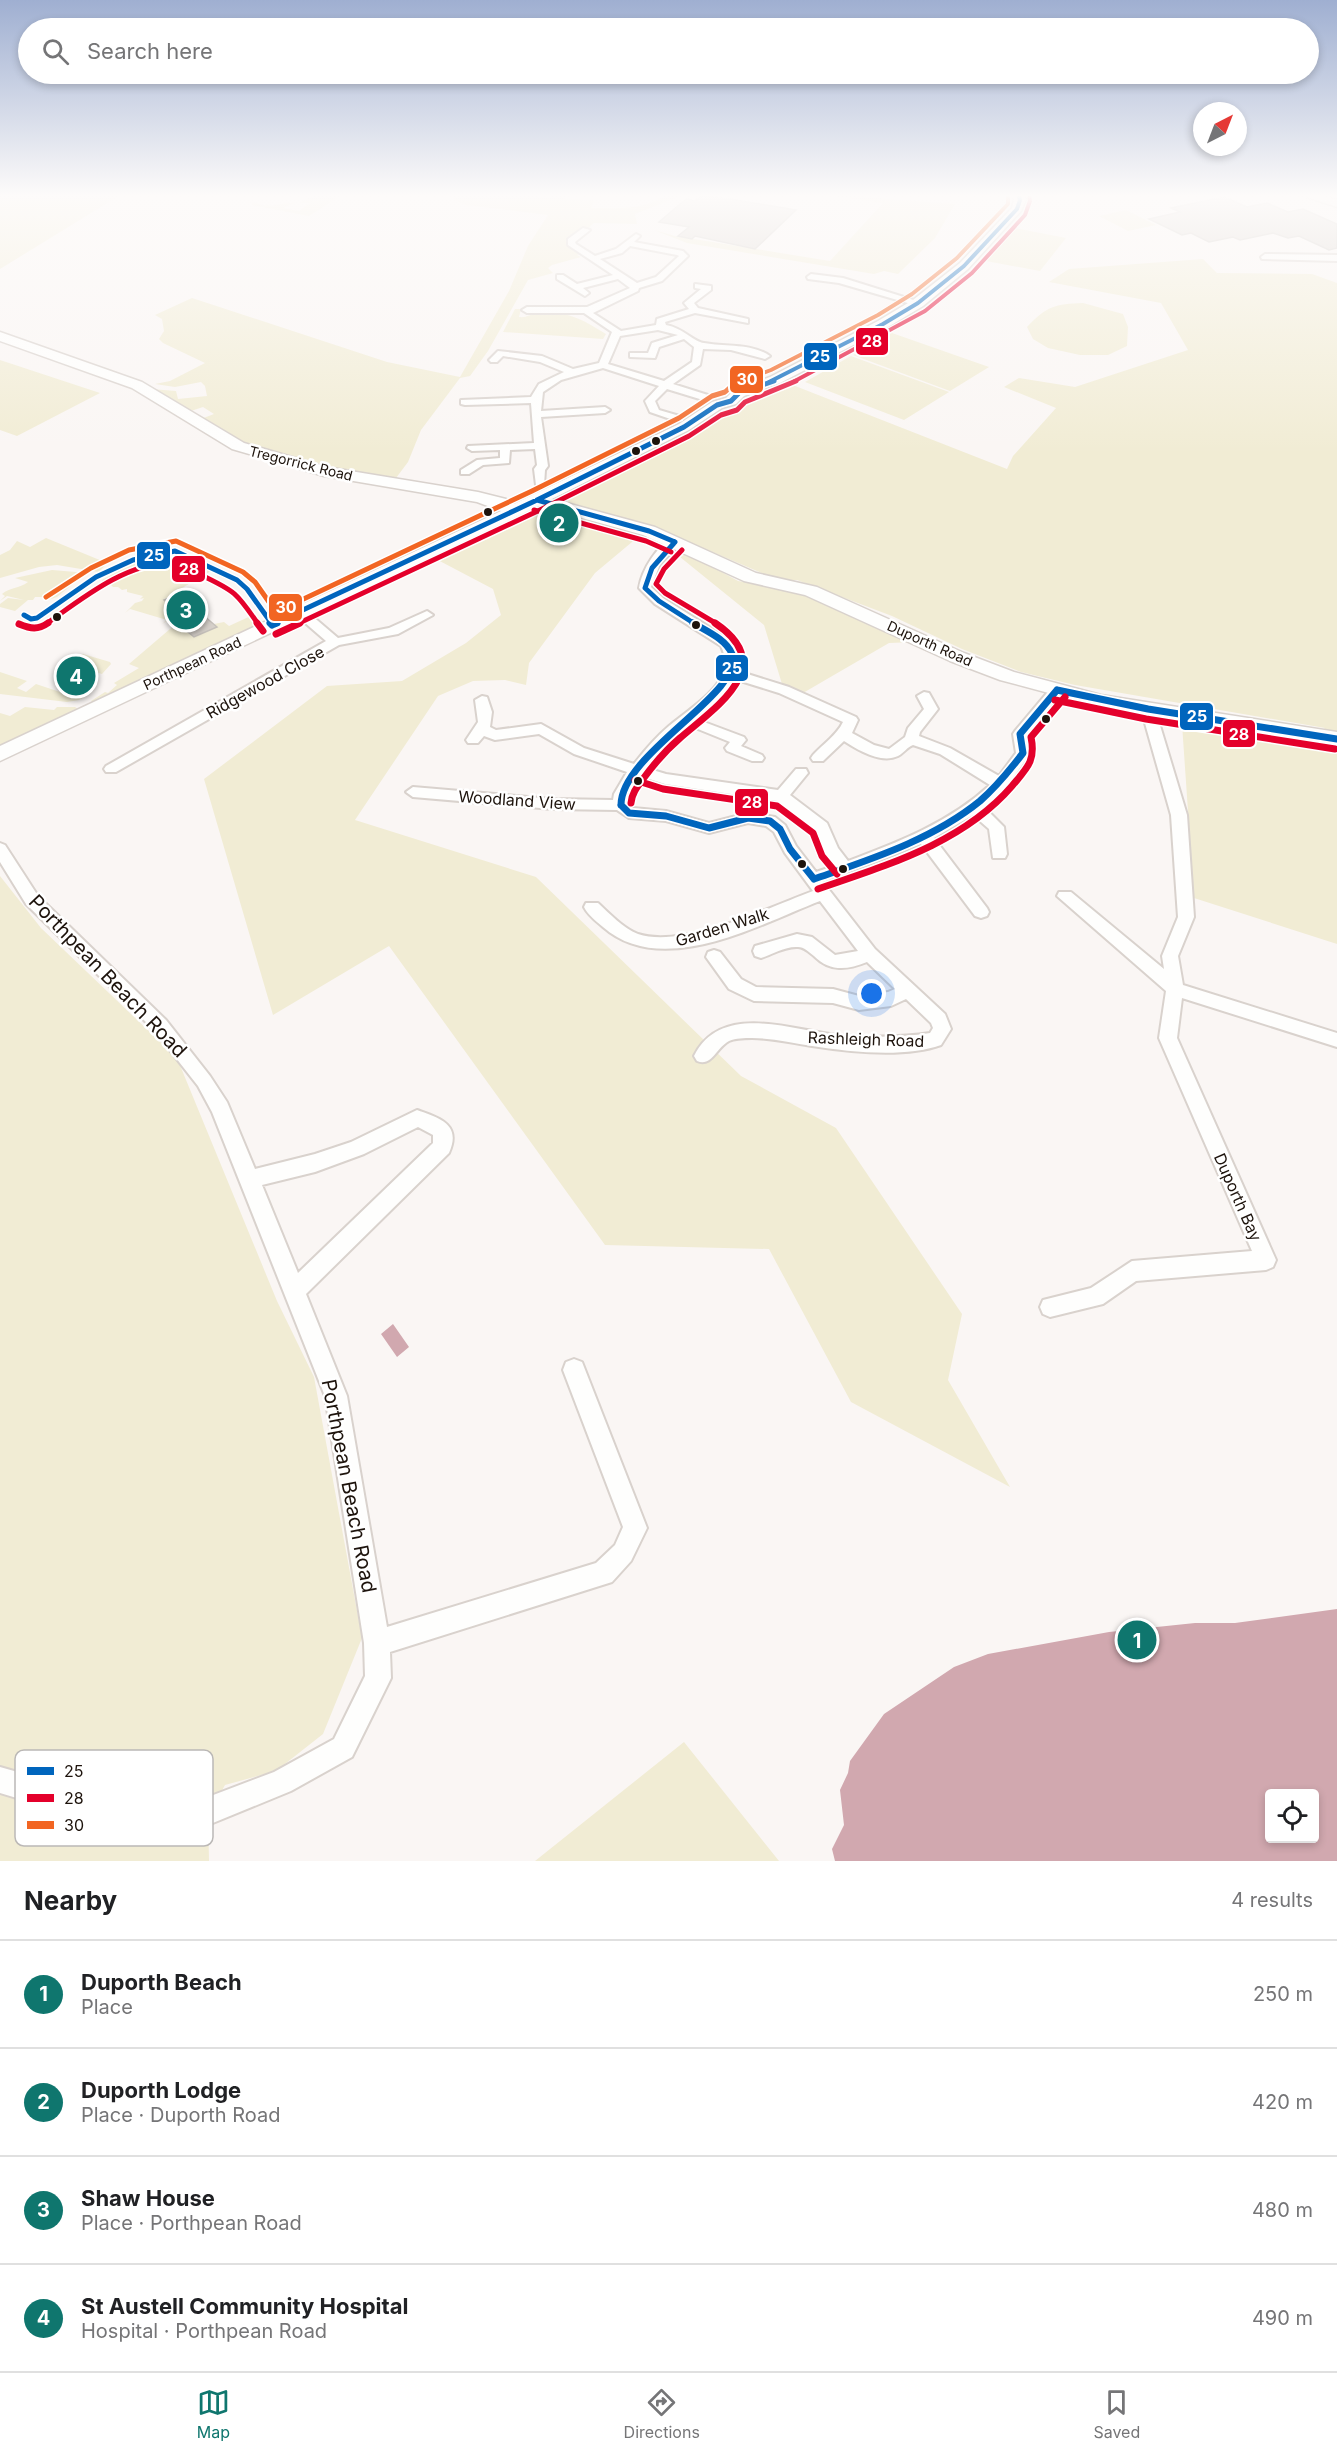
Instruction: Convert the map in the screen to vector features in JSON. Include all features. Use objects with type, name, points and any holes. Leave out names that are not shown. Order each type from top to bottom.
[{"type":"street","points":[[567,281],[590,297]]},
{"type":"street","points":[[576,287],[600,281]]},
{"type":"street","points":[[627,281],[635,286]]},
{"type":"street","points":[[527,310],[588,310],[626,295],[634,290],[635,286],[653,281]]},
{"type":"street","points":[[843,281],[918,303]]},
{"type":"street","name":"Porthpean Road","points":[[0,754],[514,511],[539,492],[684,427],[716,399],[775,380],[918,303],[945,281]]},
{"type":"street","points":[[695,310],[689,303],[708,288],[698,286]]},
{"type":"street","points":[[588,310],[589,314],[617,331],[603,365]]},
{"type":"street","points":[[661,325],[660,321],[695,310],[745,321]]},
{"type":"street","points":[[615,334],[661,325],[699,346],[731,347],[765,356]]},
{"type":"street","name":"Tregorrick Road","points":[[0,336],[137,386],[238,447],[335,474],[478,497],[500,503],[514,511]]},
{"type":"street","points":[[633,355],[651,356],[655,345],[684,336]]},
{"type":"street","points":[[680,420],[655,412],[650,401],[665,385],[697,363],[699,346]]},
{"type":"street","points":[[500,353],[534,356],[572,372]]},
{"type":"street","points":[[539,492],[539,469],[543,466],[536,400],[537,392],[541,387],[572,372],[603,365],[716,399]]},
{"type":"street","points":[[455,407],[465,398],[536,400]]},
{"type":"street","points":[[537,414],[605,412]]},
{"type":"street","points":[[472,448],[540,446]]},
{"type":"street","points":[[465,472],[481,462],[505,461],[505,447]]},
{"type":"street","name":"Duporth Road","points":[[539,492],[649,531],[750,577],[811,591],[1007,676],[1057,690],[1148,709],[1337,739]]},
{"type":"street","points":[[621,805],[622,792],[638,770],[672,731],[717,695],[735,661],[733,653],[726,644],[659,601],[645,588],[645,578],[664,552],[675,542]]},
{"type":"street","points":[[300,612],[335,642]]},
{"type":"street","name":"Ridgewood Close","points":[[111,769],[335,642],[393,631],[427,615]]},
{"type":"street","points":[[729,673],[784,690],[851,720],[844,735],[835,740],[818,758]]},
{"type":"street","name":"Garden Walk","points":[[592,907],[623,933],[636,940],[662,944],[678,943],[712,933],[819,886],[845,868],[923,835],[974,807],[1000,784],[1023,753],[1020,734],[1057,690]]},
{"type":"street","points":[[912,740],[913,731],[931,709],[924,696]]},
{"type":"street","points":[[482,700],[486,711],[478,735],[541,729],[579,751],[664,780],[780,796],[798,806],[822,827],[831,850],[845,868]]},
{"type":"street","name":"Duporth Bay","points":[[1050,1307],[1096,1297],[1131,1271],[1266,1260],[1168,1038],[1175,988],[1170,956],[1186,917],[1179,815],[1148,709]]},
{"type":"street","points":[[687,720],[739,740],[732,748],[756,758]]},
{"type":"street","points":[[844,735],[852,741],[885,755],[893,753],[903,742],[912,740],[924,743],[958,758],[1000,784]]},
{"type":"street","points":[[780,796],[801,773]]},
{"type":"street","name":"Woodland View","points":[[412,792],[552,804],[621,805],[629,813],[666,816],[702,827],[717,826],[748,818],[770,821],[780,829],[790,849],[819,886]]},
{"type":"street","points":[[974,807],[996,827],[999,854]]},
{"type":"street","points":[[923,835],[981,912]]},
{"type":"street","name":"Porthpean Beach Road","points":[[0,849],[32,900],[160,1025],[191,1063],[220,1108],[293,1292],[325,1363],[336,1396],[377,1643],[378,1678],[343,1749],[282,1782],[213,1809]]},
{"type":"street","name":"Rashleigh Road","points":[[703,1056],[714,1039],[738,1031],[768,1032],[822,1041],[915,1043],[935,1040],[942,1029],[939,1019],[868,954],[819,886]]},
{"type":"street","points":[[1065,896],[1175,988],[1337,1040]]},
{"type":"street","points":[[761,951],[790,940],[799,940],[808,942],[823,957],[840,963],[853,961],[868,954]]},
{"type":"street","points":[[714,957],[735,984],[754,994],[833,996],[859,1004],[891,999],[907,991]]},
{"type":"street","points":[[250,1179],[315,1163],[357,1148],[417,1118],[434,1124],[443,1132],[442,1147],[293,1292]]},
{"type":"street","points":[[377,1643],[603,1573],[623,1553],[635,1528],[574,1370]]},
{"type":"street","name":"Porthpean Beach Road","points":[[0,1780],[15,1784]]},
{"type":"shaded area","points":[[513,281],[528,281],[488,351],[470,376],[460,378],[421,430],[408,462],[396,478],[349,473],[242,444],[201,419],[214,414],[203,407],[188,412],[151,389],[176,391],[178,399],[207,396],[205,386],[201,382],[175,387],[155,384],[170,381],[205,363],[159,339],[164,331],[162,319],[155,315],[192,298],[387,362],[460,377]]},
{"type":"shaded area","points":[[1331,281],[1337,283],[1337,944],[1194,898],[1182,724],[1310,741],[1325,728],[1075,685],[1021,672],[962,649],[892,616],[797,580],[778,580],[649,525],[571,505],[564,496],[785,382],[1007,469],[1013,456],[1056,408],[1004,387],[1019,378],[1075,387],[1188,350],[1161,303],[1049,282]]},
{"type":"shaded area","points":[[1083,303],[1123,314],[1128,327],[1127,346],[1108,355],[1080,355],[1048,348],[1033,339],[1027,327],[1046,310],[1058,305]]},
{"type":"shaded area","points":[[515,309],[521,309],[519,317],[548,312],[566,314],[606,334],[603,339],[503,332]]},
{"type":"shaded area","points":[[892,333],[989,367],[950,391],[853,355]]},
{"type":"shaded area","points":[[851,356],[949,392],[904,420],[805,382]]},
{"type":"shaded area","points":[[0,360],[100,393],[17,436],[0,430]]},
{"type":"shaded area","points":[[541,507],[638,537],[595,573],[529,663],[526,685],[505,680],[473,681],[438,696],[355,820],[536,877],[741,1076],[836,1128],[962,1314],[948,1380],[1010,1487],[851,1402],[769,1249],[605,1245],[389,946],[273,1015],[204,779],[327,686],[402,681],[466,643],[501,615],[493,589],[434,558]]},
{"type":"shaded area","points":[[46,538],[107,563],[99,572],[57,565],[39,567],[0,578],[0,555],[10,550],[17,541],[30,547]]},
{"type":"shaded area","points":[[687,553],[738,581],[812,594],[915,642],[889,643],[803,693],[782,684],[764,625],[680,557]]},
{"type":"shaded area","points":[[170,555],[179,556],[211,571],[182,588],[184,591],[164,599],[168,603],[165,605],[177,615],[162,624],[167,620],[130,609],[125,613],[135,603],[142,601],[144,598],[140,599],[143,596],[127,592],[127,589],[113,587],[109,583],[104,584],[102,580],[133,563]]},
{"type":"shaded area","points":[[52,570],[84,575],[57,597],[48,600],[49,597],[35,597],[15,611],[0,607],[0,604],[8,598],[24,600],[7,596],[0,601],[5,596],[2,594],[28,582],[15,578]]},
{"type":"shaded area","points":[[255,614],[262,623],[93,703],[91,701],[105,692],[108,693],[117,685],[114,683],[139,668],[129,664],[177,623],[173,621],[178,616],[189,625],[183,628],[194,637],[216,627],[214,624],[224,622],[229,626]]},
{"type":"shaded area","points":[[83,654],[111,664],[102,674],[70,664]]},
{"type":"shaded area","points":[[0,672],[27,681],[17,688],[26,692],[36,684],[72,696],[81,689],[92,692],[79,700],[67,702],[0,694]]},
{"type":"shaded area","points":[[25,707],[54,710],[57,707],[75,707],[80,710],[0,750],[0,713],[10,716]]},
{"type":"shaded area","points":[[0,876],[41,928],[177,1058],[277,1301],[314,1377],[362,1638],[323,1734],[276,1771],[225,1785],[219,1796],[213,1797],[213,1750],[15,1750],[15,1774],[0,1770]]},
{"type":"shaded area","points":[[393,1324],[409,1347],[397,1357],[381,1334]]},
{"type":"shaded area","points":[[1337,1609],[1337,1861],[835,1861],[832,1849],[844,1825],[840,1790],[848,1773],[850,1761],[884,1714],[954,1667],[988,1654],[1109,1632],[1195,1623],[1235,1623]]},
{"type":"shaded area","points":[[684,1742],[779,1861],[535,1861]]},
{"type":"shaded area","points":[[0,1780],[15,1784],[15,1846],[209,1846],[209,1861],[0,1861]]},
{"type":"building","points":[[178,594],[217,627],[194,637],[183,628],[191,624],[164,600]]},
{"type":"transit line","name":"30","points":[[46,597],[91,568],[129,550],[176,541],[243,572],[255,582],[276,612],[532,491],[679,418],[712,396],[725,392],[734,384],[771,370],[878,315],[928,281]]},
{"type":"transit line","name":"25","points":[[272,625],[537,500],[684,427],[717,405],[731,401],[739,393],[775,380],[883,324],[918,303],[946,281]]},
{"type":"transit line","name":"28","points":[[276,634],[542,509],[689,436],[721,415],[737,410],[745,402],[780,389],[888,333],[925,311],[962,281]]},
{"type":"transit line","name":"25","points":[[537,500],[649,531],[675,542]]},
{"type":"transit line","name":"28","points":[[534,510],[646,541],[671,552]]},
{"type":"transit line","name":"25","points":[[621,805],[621,794],[637,769],[672,731],[717,693],[732,669],[733,656],[726,644],[659,601],[645,588],[652,568],[675,542]]},
{"type":"transit line","name":"28","points":[[631,803],[635,790],[656,763],[729,695],[738,682],[743,668],[742,653],[729,633],[665,593],[656,584],[664,569],[682,550]]},
{"type":"transit line","name":"25","points":[[24,615],[31,619],[37,618],[96,577],[133,560],[175,551],[237,580],[247,589],[272,625]]},
{"type":"transit line","name":"28","points":[[19,624],[30,629],[41,628],[101,586],[136,570],[174,562],[231,589],[239,596],[263,631]]},
{"type":"transit line","name":"25","points":[[1057,690],[1148,709],[1337,739]]},
{"type":"transit line","name":"25","points":[[814,879],[903,846],[930,833],[980,801],[1023,753],[1020,734],[1057,690]]},
{"type":"transit line","name":"28","points":[[818,889],[929,847],[980,817],[1021,775],[1034,753],[1031,737],[1065,697]]},
{"type":"transit line","name":"28","points":[[1055,700],[1146,719],[1335,749]]},
{"type":"transit line","name":"28","points":[[635,780],[663,789],[777,806],[813,833],[822,856],[837,874]]},
{"type":"transit line","name":"25","points":[[621,805],[629,813],[666,816],[709,828],[748,818],[770,821],[780,829],[790,849],[814,879]]},
{"type":"place","name":"Duporth Lodge","points":[[559,523]]},
{"type":"place","name":"Shaw House","points":[[186,610]]},
{"type":"place","name":"St Austell Community Hospital","points":[[76,676]]},
{"type":"place","name":"Duporth Beach","points":[[1137,1640]]}]
